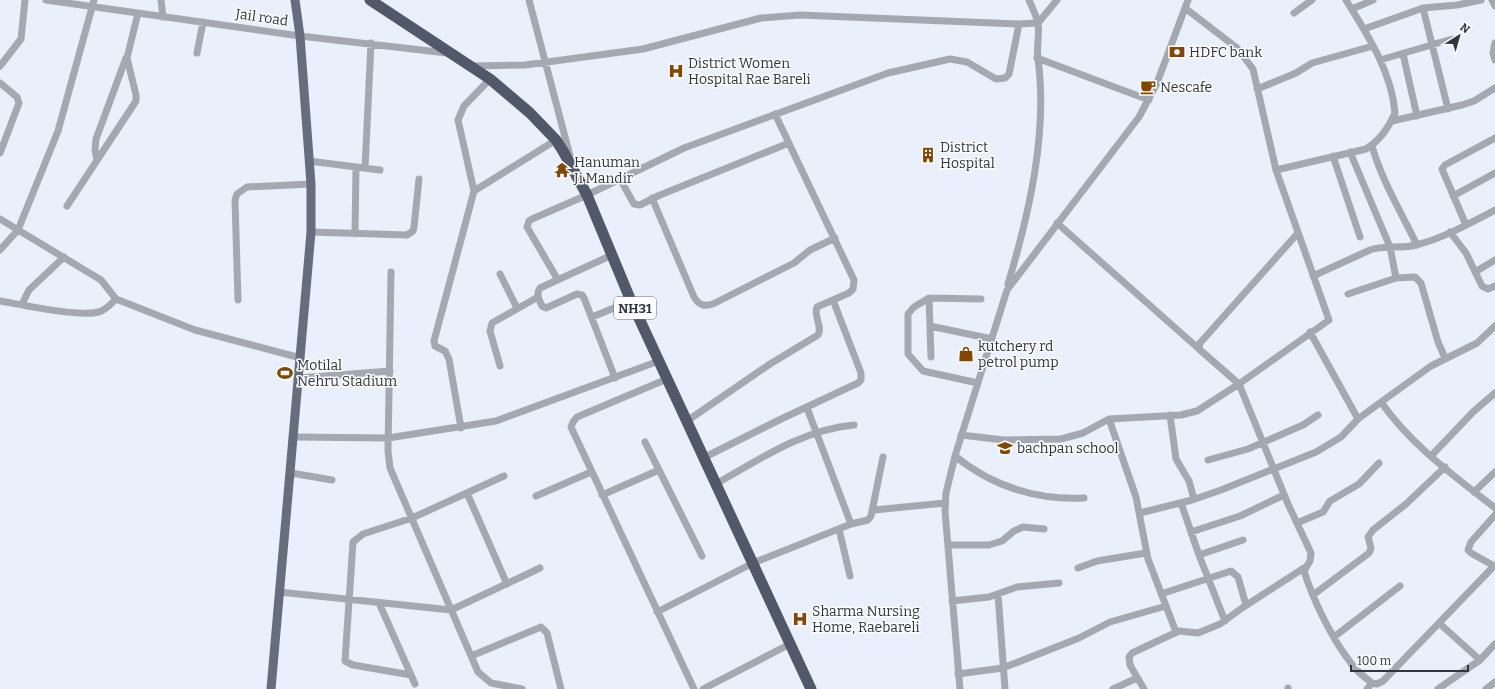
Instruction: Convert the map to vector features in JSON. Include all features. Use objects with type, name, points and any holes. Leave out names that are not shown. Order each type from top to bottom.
[{"type":"highway","name":"NH31","points":[[370,0],[490,79],[530,113],[556,140],[573,168],[587,196],[631,300],[703,458],[812,689]]},
{"type":"main road","points":[[271,689],[311,232],[311,184],[300,36],[295,0]]},
{"type":"street","points":[[0,66],[21,39],[25,0]]},
{"type":"street","name":"Jail road","points":[[46,0],[94,3],[138,14],[300,36],[451,53]]},
{"type":"street","points":[[161,0],[163,17]]},
{"type":"street","points":[[529,0],[573,168]]},
{"type":"street","points":[[960,689],[948,546],[945,503],[946,493],[961,435],[1019,250],[1034,180],[1041,99],[1040,72],[1037,58],[1038,22],[1029,0]]},
{"type":"street","points":[[471,66],[546,62],[643,49],[761,18],[800,15],[1019,24],[1038,22],[1057,0]]},
{"type":"street","points":[[1007,290],[1139,117],[1149,100],[1188,0]]},
{"type":"street","points":[[1294,13],[1312,0]]},
{"type":"street","points":[[1276,170],[1366,149],[1372,146],[1392,121],[1395,113],[1394,105],[1380,60],[1364,29],[1346,0]]},
{"type":"street","points":[[1352,8],[1373,0]]},
{"type":"street","points":[[1364,29],[1423,8],[1442,3],[1481,0]]},
{"type":"street","points":[[1492,0],[1495,6]]},
{"type":"street","points":[[0,250],[18,230],[58,131],[94,3]]},
{"type":"street","points":[[961,435],[1004,440],[1061,439],[1083,433],[1109,419],[1181,415],[1197,411],[1239,384],[1310,332],[1329,320],[1276,170],[1253,69],[1243,54],[1230,41],[1185,8]]},
{"type":"street","points":[[1423,8],[1448,109]]},
{"type":"street","points":[[97,160],[95,150],[96,140],[126,58],[138,14]]},
{"type":"street","points":[[197,53],[203,22]]},
{"type":"street","points":[[558,280],[528,227],[528,224],[532,219],[587,196],[684,148],[888,73],[950,59],[968,62],[996,79],[1005,78],[1009,74],[1019,24]]},
{"type":"street","points":[[1380,60],[1452,39]]},
{"type":"street","points":[[365,168],[371,43]]},
{"type":"street","points":[[1495,43],[1493,53],[1495,60]]},
{"type":"street","points":[[1257,89],[1296,74],[1312,64],[1373,46]]},
{"type":"street","points":[[1403,54],[1416,116]]},
{"type":"street","points":[[67,206],[136,101],[136,95],[126,58]]},
{"type":"street","points":[[1037,58],[1149,100]]},
{"type":"street","points":[[461,428],[449,359],[445,351],[437,348],[434,341],[474,191],[458,120],[464,106],[490,79]]},
{"type":"street","points":[[0,83],[17,97],[19,103],[0,153]]},
{"type":"street","points":[[1392,121],[1448,109],[1474,101],[1495,88]]},
{"type":"street","points":[[687,421],[770,364],[818,335],[820,326],[816,311],[820,305],[849,293],[854,284],[835,238],[775,114]]},
{"type":"street","points":[[1466,225],[1442,172],[1443,166],[1495,138]]},
{"type":"street","points":[[474,191],[556,140]]},
{"type":"street","points":[[620,179],[634,204],[640,205],[652,198],[789,144]]},
{"type":"street","points":[[1372,146],[1381,175],[1400,209],[1417,245]]},
{"type":"street","points":[[1350,152],[1390,247],[1396,278]]},
{"type":"street","points":[[1334,156],[1360,237]]},
{"type":"street","points":[[309,161],[380,170]]},
{"type":"street","points":[[355,234],[356,167]]},
{"type":"street","points":[[1453,196],[1495,173]]},
{"type":"street","points":[[311,232],[410,234],[414,227],[419,179]]},
{"type":"street","points":[[238,300],[235,200],[237,194],[247,187],[311,184]]},
{"type":"street","points":[[652,198],[694,296],[702,305],[707,306],[794,264],[810,250],[835,238]]},
{"type":"street","points":[[1313,276],[1370,250],[1417,245],[1466,225],[1495,210]]},
{"type":"street","points":[[0,219],[101,280],[116,299],[195,330],[301,358]]},
{"type":"street","points":[[1057,223],[1239,384],[1284,495],[1311,553],[1310,561],[1304,568],[1246,605],[1225,621],[1198,633],[1184,630],[1176,632],[1132,653],[1129,661],[1144,689]]},
{"type":"street","points":[[1450,232],[1466,253],[1485,289],[1495,286]]},
{"type":"street","points":[[1199,349],[1200,343],[1298,233]]},
{"type":"street","points":[[612,255],[540,288],[538,297],[542,306],[546,308],[577,294],[582,295],[615,378]]},
{"type":"street","points":[[22,304],[29,290],[64,257]]},
{"type":"street","points":[[1475,272],[1495,260]]},
{"type":"street","points":[[391,272],[388,438],[388,458],[390,468],[478,672],[483,678],[491,682],[522,689]]},
{"type":"street","points":[[500,274],[517,308]]},
{"type":"street","points":[[1348,294],[1396,278],[1415,277],[1421,283],[1438,342],[1445,358]]},
{"type":"street","points":[[500,366],[490,326],[496,319],[538,297]]},
{"type":"street","points":[[978,383],[923,371],[908,354],[908,314],[914,307],[928,298],[982,299]]},
{"type":"street","points":[[928,298],[931,357]]},
{"type":"street","points":[[0,301],[51,310],[88,313],[104,310],[116,299]]},
{"type":"street","points":[[592,317],[631,300]]},
{"type":"street","points":[[703,458],[778,420],[807,408],[854,385],[861,380],[861,373],[833,300]]},
{"type":"street","points":[[930,326],[992,339]]},
{"type":"street","points":[[1140,513],[1194,499],[1274,470],[1334,442],[1358,419],[1413,378],[1445,358],[1477,343],[1495,326]]},
{"type":"street","points":[[1310,332],[1358,419]]},
{"type":"street","points":[[294,437],[388,438],[496,422],[659,361]]},
{"type":"street","points":[[299,378],[390,371]]},
{"type":"street","points":[[667,378],[577,417],[573,422],[572,432],[694,689]]},
{"type":"street","points":[[1431,456],[1473,412],[1495,393]]},
{"type":"street","points":[[1381,402],[1402,428],[1431,456],[1495,508]]},
{"type":"street","points":[[807,408],[851,524]]},
{"type":"street","points":[[1170,415],[1176,459],[1189,481],[1194,499]]},
{"type":"street","points":[[1208,460],[1248,449],[1303,425],[1318,415]]},
{"type":"street","points":[[1109,419],[1124,459],[1140,513],[1146,553],[1176,632]]},
{"type":"street","points":[[716,484],[760,458],[816,434],[837,427],[854,425]]},
{"type":"street","points":[[645,442],[702,556]]},
{"type":"street","points":[[955,456],[973,469],[1014,490],[1065,498],[1084,498]]},
{"type":"street","points":[[657,612],[753,563],[851,524],[868,520],[874,510],[883,458]]},
{"type":"street","points":[[1296,523],[1323,512],[1330,501],[1359,484],[1379,463]]},
{"type":"street","points":[[1313,595],[1369,553],[1371,548],[1368,537],[1373,530],[1406,504],[1444,467]]},
{"type":"street","points":[[602,495],[659,470]]},
{"type":"street","points":[[536,496],[591,472]]},
{"type":"street","points":[[1474,492],[1495,472]]},
{"type":"street","points":[[291,473],[332,480]]},
{"type":"street","points":[[411,675],[353,665],[345,661],[353,542],[363,534],[412,518],[504,476]]},
{"type":"street","points":[[467,493],[507,584]]},
{"type":"street","points":[[1191,532],[1240,516],[1284,495]]},
{"type":"street","points":[[874,510],[945,503]]},
{"type":"street","points":[[1181,503],[1199,555],[1225,621]]},
{"type":"street","points":[[1367,689],[1377,685],[1383,680],[1494,567],[1468,550],[1471,542],[1495,515]]},
{"type":"street","points":[[948,546],[989,545],[1002,541],[1014,530],[1023,527],[1044,529]]},
{"type":"street","points":[[838,529],[850,576]]},
{"type":"street","points":[[1199,555],[1243,540]]},
{"type":"street","points":[[1078,568],[1097,561],[1146,553]]},
{"type":"street","points":[[279,592],[451,610],[540,568]]},
{"type":"street","points":[[1304,568],[1313,595],[1334,637],[1354,668],[1377,685]]},
{"type":"street","points":[[1161,594],[1226,571],[1234,572],[1238,577],[1246,605]]},
{"type":"street","points":[[952,601],[989,597],[1018,587],[1058,583]]},
{"type":"street","points":[[1334,637],[1400,586]]},
{"type":"street","points":[[998,594],[1004,689]]},
{"type":"street","points":[[379,603],[415,684]]},
{"type":"street","points":[[958,674],[1003,668],[1079,638],[1110,622],[1166,606]]},
{"type":"street","points":[[1439,623],[1480,660]]},
{"type":"street","points":[[471,656],[541,627],[547,634],[561,689]]},
{"type":"street","points":[[703,689],[790,644]]},
{"type":"street","points":[[1443,688],[1480,660],[1495,644]]},
{"type":"street","points":[[1113,689],[1137,678]]},
{"type":"street","points":[[1486,689],[1495,682]]},
{"type":"place","name":"HDFC bank","points":[[1177,52]]},
{"type":"place","name":"District Women Hospital Rae Bareli","points":[[676,71]]},
{"type":"place","name":"Nescafe","points":[[1148,87]]},
{"type":"place","name":"District Hospital","points":[[928,155]]},
{"type":"place","name":"Hanuman Ji Mandir","points":[[562,170]]},
{"type":"place","name":"kutchery rd petrol pump","points":[[966,354]]},
{"type":"place","name":"Motilal Nehru Stadium","points":[[285,373]]},
{"type":"place","name":"bachpan school","points":[[1005,448]]},
{"type":"place","name":"Sharma Nursing Home, Raebareli","points":[[800,619]]}]
